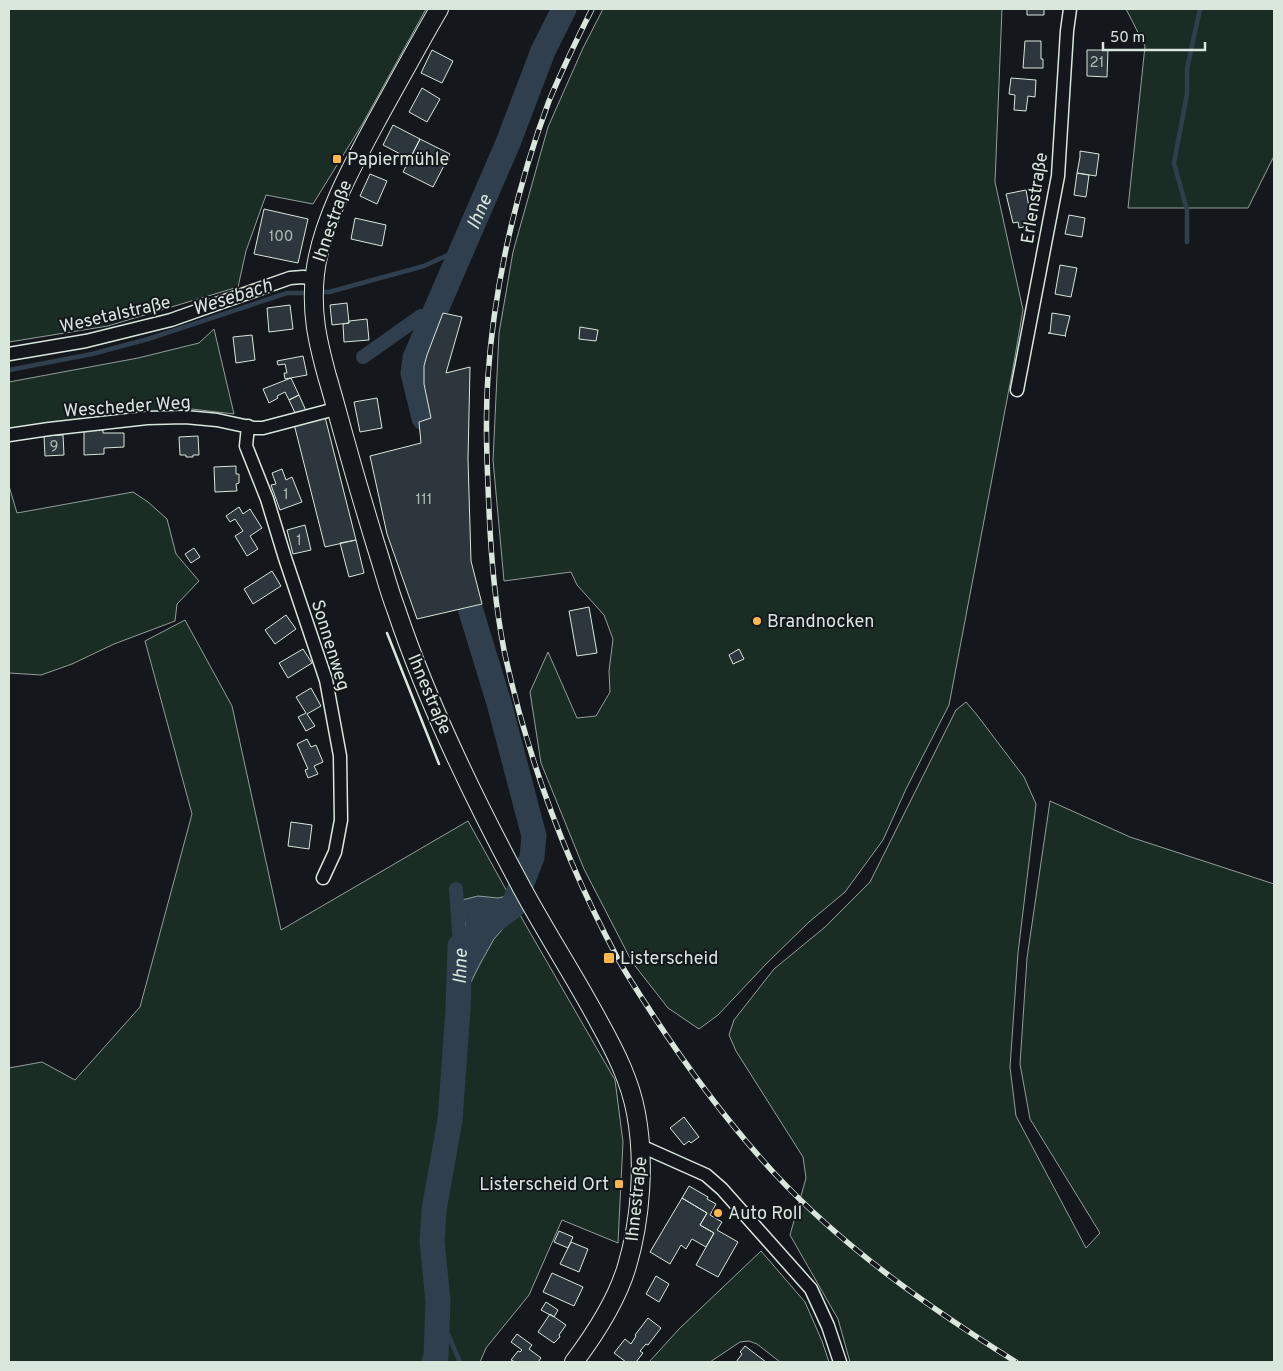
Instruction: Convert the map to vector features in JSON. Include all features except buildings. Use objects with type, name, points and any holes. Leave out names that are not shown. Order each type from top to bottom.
[{"type":"main road","name":"Ihnestraße","points":[[438,9],[354,161],[336,202],[318,254],[314,288],[315,330],[336,409],[396,609],[438,717],[510,866],[589,1003],[618,1057],[630,1086],[641,1146],[637,1221],[627,1266],[616,1293],[600,1324],[574,1362]]},
{"type":"street","name":"Erlenstraße","points":[[1016,390],[1058,176],[1070,9]]},
{"type":"street","name":"Wesetalstraße","points":[[9,354],[86,341],[171,320],[290,278],[303,277],[314,288]]},
{"type":"street","name":"Wescheder Weg","points":[[9,435],[147,418],[186,417],[263,428],[336,409]]},
{"type":"street","name":"Sonnenweg","points":[[248,426],[246,446],[267,499],[326,680],[340,756],[341,820],[335,852],[323,878]]},
{"type":"street","points":[[641,1146],[706,1175],[722,1189],[811,1289],[828,1326],[840,1362]]},
{"type":"green space","points":[[9,9],[426,9],[363,123],[313,204],[266,195],[246,251],[238,287],[108,326],[9,342]]},
{"type":"green space","points":[[603,9],[1002,9],[995,182],[1023,310],[949,705],[906,789],[883,840],[845,892],[809,922],[718,1015],[699,1029],[668,1008],[632,962],[584,869],[541,763],[530,692],[548,652],[577,718],[596,716],[610,692],[609,671],[613,639],[604,615],[577,585],[571,572],[504,581],[493,460],[499,333],[513,252],[548,127],[583,48]]},
{"type":"green space","points":[[1126,9],[1274,9],[1274,156],[1248,208],[1128,208],[1145,46]]},
{"type":"green space","points":[[214,329],[234,414],[192,409],[30,428],[9,433],[9,382],[138,358],[199,343]]},
{"type":"green space","points":[[9,486],[17,513],[133,492],[148,502],[167,519],[176,554],[199,581],[177,604],[175,621],[41,675],[9,673]]},
{"type":"green space","points":[[185,620],[232,706],[281,930],[468,821],[615,1080],[623,1142],[618,1243],[562,1220],[529,1295],[486,1348],[480,1362],[9,1362],[9,1068],[42,1062],[75,1080],[140,1007],[192,814],[145,641]]},
{"type":"green space","points":[[966,702],[1024,777],[1036,804],[1018,953],[1010,1067],[1016,1116],[1086,1248],[1100,1233],[1030,1119],[1020,1064],[1027,958],[1050,801],[1130,837],[1274,884],[1274,1362],[850,1362],[838,1319],[790,1235],[806,1178],[803,1157],[736,1051],[729,1035],[734,1020],[774,969],[825,927],[870,882],[956,710]]},
{"type":"green space","points":[[761,1251],[805,1302],[829,1362],[780,1362],[757,1344],[749,1341],[740,1342],[710,1362],[649,1362],[679,1329]]},
{"type":"water","points":[[478,896],[498,898],[507,896],[517,913],[494,939],[471,982],[467,974],[467,940],[462,900]]},
{"type":"waterway","name":"Ihne","points":[[424,418],[413,373],[415,358],[508,143],[543,51],[564,9]]},
{"type":"waterway","points":[[1187,242],[1187,210],[1174,163],[1187,94],[1187,69],[1200,9]]},
{"type":"waterway","name":"Wesebach","points":[[317,292],[329,292],[424,266],[463,248]]},
{"type":"waterway","name":"Wesebach","points":[[9,370],[92,354],[148,339],[287,293],[309,293]]},
{"type":"waterway","points":[[363,357],[421,316],[433,315]]},
{"type":"waterway","name":"Ihne","points":[[434,1362],[436,1357],[438,1301],[432,1241],[434,1210],[450,1120],[458,1010],[460,946],[513,906],[532,857],[534,836],[499,703],[470,608]]},
{"type":"waterway","points":[[456,889],[460,946]]},
{"type":"waterway","points":[[437,1331],[448,1334],[460,1362]]},
{"type":"railway","points":[[592,9],[549,101],[517,202],[496,307],[488,376],[486,426],[491,545],[496,598],[504,650],[513,690],[536,769],[581,885],[618,959],[665,1033],[725,1116],[775,1174],[859,1252],[920,1299],[1016,1362]]},
{"type":"wall","points":[[387,633],[439,764]]},
{"type":"place","name":"Papiermühle","points":[[337,159]]},
{"type":"place","name":"Brandnocken","points":[[757,621]]},
{"type":"place","name":"Listerscheid","points":[[609,958]]},
{"type":"place","name":"Listerscheid Ort","points":[[619,1184]]},
{"type":"place","name":"Auto Roll","points":[[718,1213]]}]
